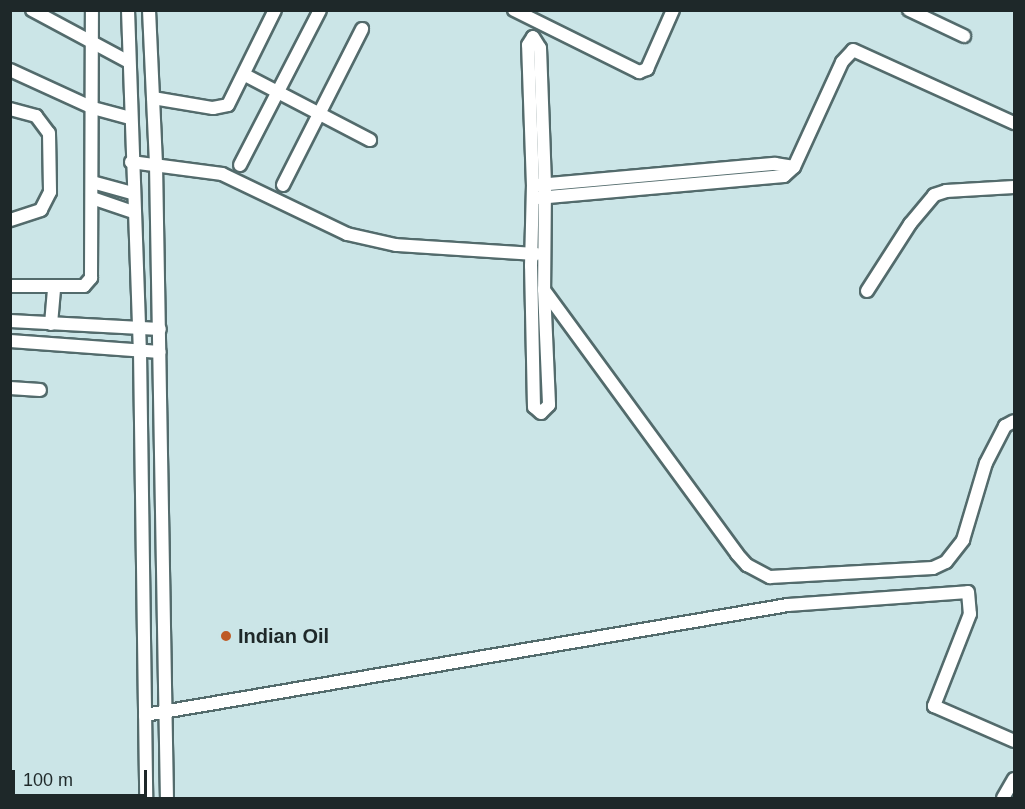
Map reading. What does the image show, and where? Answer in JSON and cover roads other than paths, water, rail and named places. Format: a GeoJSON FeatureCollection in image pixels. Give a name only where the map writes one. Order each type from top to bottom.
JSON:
{"type":"FeatureCollection","features":[{"type":"Feature","properties":{"kind":"street"},"geometry":{"type":"LineString","coordinates":[[32,10],[129,62]]}},
{"type":"Feature","properties":{"kind":"street"},"geometry":{"type":"LineString","coordinates":[[10,286],[84,286],[91,278],[92,10]]}},
{"type":"Feature","properties":{"kind":"street"},"geometry":{"type":"LineString","coordinates":[[128,10],[132,193],[140,331],[146,798]]}},
{"type":"Feature","properties":{"kind":"street"},"geometry":{"type":"LineString","coordinates":[[148,10],[156,164],[167,693],[167,798]]}},
{"type":"Feature","properties":{"kind":"street"},"geometry":{"type":"LineString","coordinates":[[153,98],[213,108],[228,105],[245,75],[275,10]]}},
{"type":"Feature","properties":{"kind":"street"},"geometry":{"type":"LineString","coordinates":[[240,165],[320,10]]}},
{"type":"Feature","properties":{"kind":"street"},"geometry":{"type":"LineString","coordinates":[[514,10],[639,72],[647,69],[673,10]]}},
{"type":"Feature","properties":{"kind":"street"},"geometry":{"type":"LineString","coordinates":[[909,10],[964,36]]}},
{"type":"Feature","properties":{"kind":"street"},"geometry":{"type":"LineString","coordinates":[[283,185],[362,29]]}},
{"type":"Feature","properties":{"kind":"street"},"geometry":{"type":"LineString","coordinates":[[537,254],[544,290],[549,405],[541,413],[534,407],[537,254],[539,191],[540,48],[533,37],[528,45],[539,191]]}},
{"type":"Feature","properties":{"kind":"street"},"geometry":{"type":"LineString","coordinates":[[539,191],[777,178],[794,167],[842,62],[853,50],[1014,123]]}},
{"type":"Feature","properties":{"kind":"street"},"geometry":{"type":"LineString","coordinates":[[10,70],[93,108],[130,118]]}},
{"type":"Feature","properties":{"kind":"street"},"geometry":{"type":"LineString","coordinates":[[245,75],[370,140]]}},
{"type":"Feature","properties":{"kind":"street"},"geometry":{"type":"LineString","coordinates":[[10,109],[36,116],[49,133],[50,192],[41,210],[10,220]]}},
{"type":"Feature","properties":{"kind":"street"},"geometry":{"type":"LineString","coordinates":[[131,162],[222,174],[330,226],[367,238],[421,248],[537,254]]}},
{"type":"Feature","properties":{"kind":"street"},"geometry":{"type":"LineString","coordinates":[[92,182],[132,193]]}},
{"type":"Feature","properties":{"kind":"street"},"geometry":{"type":"LineString","coordinates":[[867,291],[910,224],[934,195],[945,191],[1014,187]]}},
{"type":"Feature","properties":{"kind":"street"},"geometry":{"type":"LineString","coordinates":[[92,198],[134,212]]}},
{"type":"Feature","properties":{"kind":"street"},"geometry":{"type":"LineString","coordinates":[[51,324],[54,287]]}},
{"type":"Feature","properties":{"kind":"street"},"geometry":{"type":"LineString","coordinates":[[544,290],[737,554],[747,565],[770,577],[933,568],[946,562],[963,540],[986,463],[1005,426],[1014,421]]}},
{"type":"Feature","properties":{"kind":"street"},"geometry":{"type":"LineString","coordinates":[[10,321],[140,331],[160,330]]}},
{"type":"Feature","properties":{"kind":"street"},"geometry":{"type":"LineString","coordinates":[[10,341],[160,352]]}},
{"type":"Feature","properties":{"kind":"street"},"geometry":{"type":"LineString","coordinates":[[10,388],[40,390]]}},
{"type":"Feature","properties":{"kind":"street"},"geometry":{"type":"LineString","coordinates":[[145,712],[788,605],[968,592],[970,614],[934,706],[1014,741]]}},
{"type":"Feature","properties":{"kind":"street"},"geometry":{"type":"LineString","coordinates":[[1003,798],[1014,778]]}},
{"type":"Feature","properties":{"kind":"place","name":"Indian Oil"},"geometry":{"type":"Point","coordinates":[226,636]}}]}
